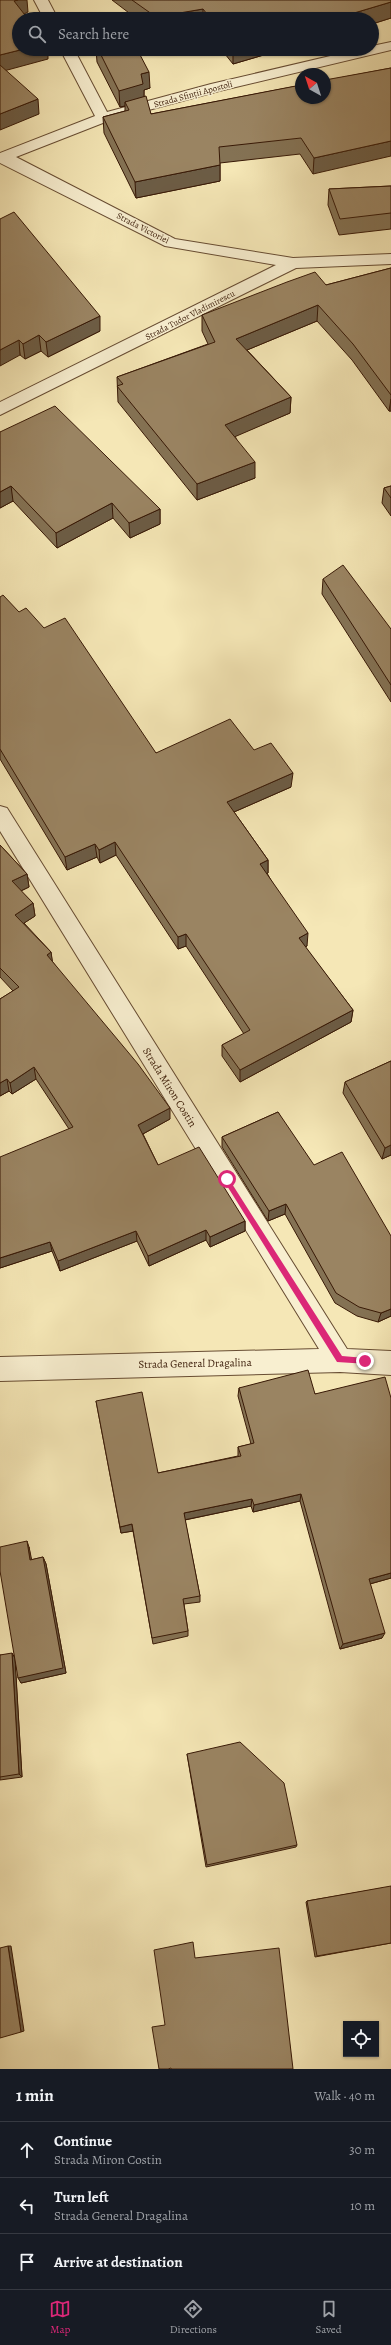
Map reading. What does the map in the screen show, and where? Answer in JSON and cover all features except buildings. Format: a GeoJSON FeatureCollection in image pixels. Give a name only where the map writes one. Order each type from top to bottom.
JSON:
{"type":"FeatureCollection","features":[{"type":"Feature","properties":{"kind":"street"},"geometry":{"type":"LineString","coordinates":[[41,0],[47,12]]}},
{"type":"Feature","properties":{"kind":"street","name":"Strada Sfinții Apostoli"},"geometry":{"type":"LineString","coordinates":[[379,49],[391,46]]}},
{"type":"Feature","properties":{"kind":"street"},"geometry":{"type":"LineString","coordinates":[[71,56],[103,118]]}},
{"type":"Feature","properties":{"kind":"street","name":"Strada Sfinții Apostoli"},"geometry":{"type":"LineString","coordinates":[[2,157],[103,118],[216,87],[348,56]]}},
{"type":"Feature","properties":{"kind":"street","name":"Strada Victoriei"},"geometry":{"type":"LineString","coordinates":[[2,157],[171,243],[293,263]]}},
{"type":"Feature","properties":{"kind":"street","name":"Strada Tudor Vladimirescu"},"geometry":{"type":"LineString","coordinates":[[0,410],[293,263],[391,259]]}},
{"type":"Feature","properties":{"kind":"street","name":"Strada Miron Costin"},"geometry":{"type":"LineString","coordinates":[[0,814],[340,1360]]}},
{"type":"Feature","properties":{"kind":"street","name":"Strada General Dragalina"},"geometry":{"type":"LineString","coordinates":[[0,1369],[340,1360],[391,1363]]}},
{"type":"Feature","properties":{"kind":"route"},"geometry":{"type":"LineString","coordinates":[[227,1179],[340,1360],[365,1361]]}}]}
